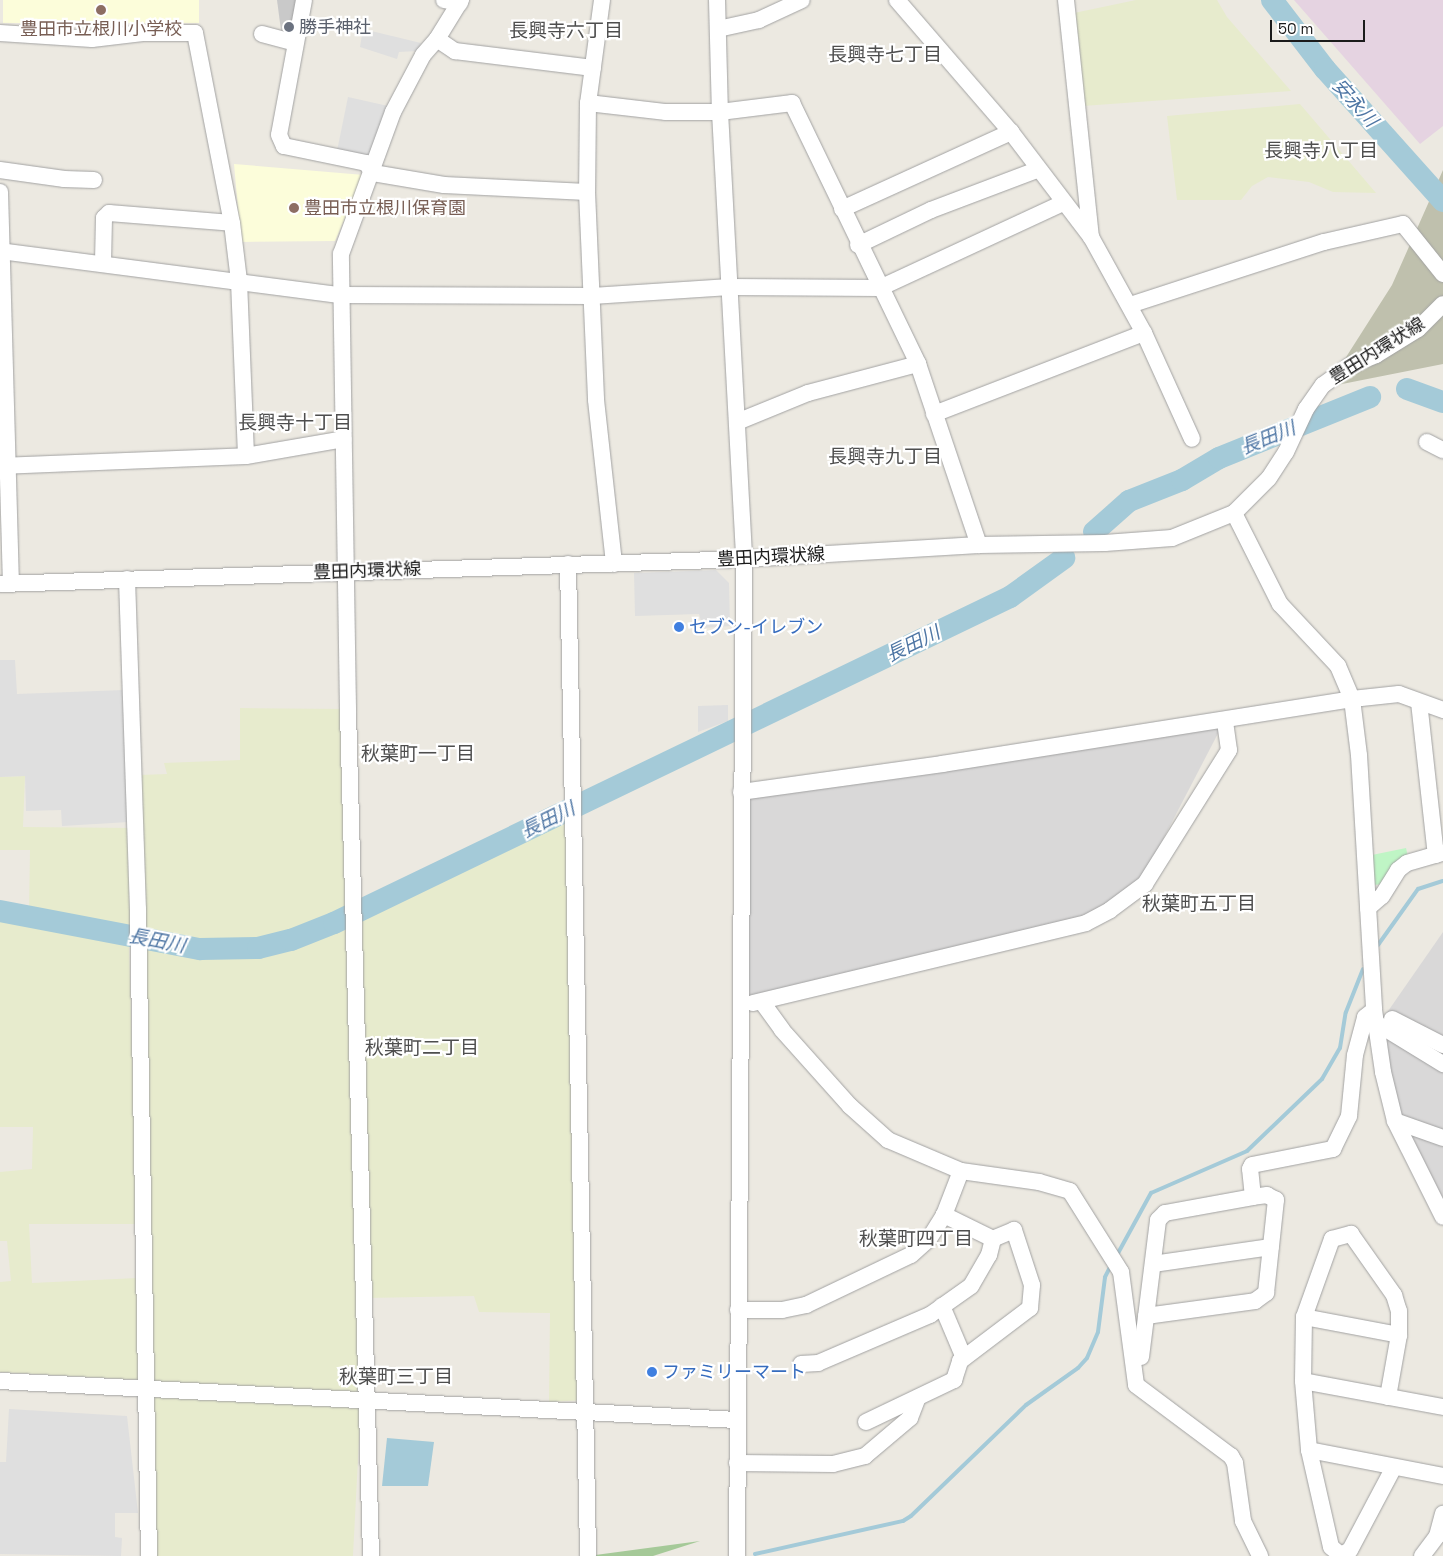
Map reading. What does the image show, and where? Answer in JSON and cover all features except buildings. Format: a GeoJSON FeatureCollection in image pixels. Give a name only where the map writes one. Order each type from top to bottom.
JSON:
{"type":"FeatureCollection","features":[{"type":"Feature","properties":{"kind":"street"},"geometry":{"type":"LineString","coordinates":[[304,0],[279,135],[284,146],[366,163],[373,173],[444,185],[587,192]]}},
{"type":"Feature","properties":{"kind":"street"},"geometry":{"type":"LineString","coordinates":[[602,0],[588,103],[587,192],[596,400],[614,564]]}},
{"type":"Feature","properties":{"kind":"street"},"geometry":{"type":"LineString","coordinates":[[717,0],[720,112],[744,559],[744,712],[741,792],[744,853],[736,1420],[737,1556]]}},
{"type":"Feature","properties":{"kind":"street"},"geometry":{"type":"LineString","coordinates":[[718,29],[759,20],[802,0]]}},
{"type":"Feature","properties":{"kind":"street"},"geometry":{"type":"LineString","coordinates":[[896,0],[1011,132],[1037,170],[1091,238],[1130,305],[1192,439]]}},
{"type":"Feature","properties":{"kind":"street"},"geometry":{"type":"LineString","coordinates":[[1066,0],[1091,238]]}},
{"type":"Feature","properties":{"kind":"street"},"geometry":{"type":"LineString","coordinates":[[371,1556],[354,914],[341,254],[373,173],[393,112],[423,55],[438,39],[455,1]]}},
{"type":"Feature","properties":{"kind":"street"},"geometry":{"type":"LineString","coordinates":[[0,33],[92,39],[143,33],[195,33],[232,223],[239,281],[246,456]]}},
{"type":"Feature","properties":{"kind":"street"},"geometry":{"type":"LineString","coordinates":[[262,34],[295,43]]}},
{"type":"Feature","properties":{"kind":"street"},"geometry":{"type":"LineString","coordinates":[[438,39],[455,51],[593,68]]}},
{"type":"Feature","properties":{"kind":"street"},"geometry":{"type":"LineString","coordinates":[[588,103],[666,112],[720,112],[792,103],[858,245],[918,364],[979,545]]}},
{"type":"Feature","properties":{"kind":"street"},"geometry":{"type":"LineString","coordinates":[[842,208],[1011,132]]}},
{"type":"Feature","properties":{"kind":"street"},"geometry":{"type":"LineString","coordinates":[[0,170],[64,179],[94,180]]}},
{"type":"Feature","properties":{"kind":"street"},"geometry":{"type":"LineString","coordinates":[[858,245],[931,210],[1037,170]]}},
{"type":"Feature","properties":{"kind":"street"},"geometry":{"type":"LineString","coordinates":[[0,192],[5,584]]}},
{"type":"Feature","properties":{"kind":"street"},"geometry":{"type":"LineString","coordinates":[[1,251],[103,262],[341,294],[592,296],[730,287],[880,288],[1063,203]]}},
{"type":"Feature","properties":{"kind":"street"},"geometry":{"type":"LineString","coordinates":[[103,262],[104,218],[109,213],[232,223]]}},
{"type":"Feature","properties":{"kind":"street"},"geometry":{"type":"LineString","coordinates":[[1130,305],[1324,242],[1403,224],[1443,274]]}},
{"type":"Feature","properties":{"kind":"street","name":"豊田内環状線"},"geometry":{"type":"LineString","coordinates":[[5,584],[744,559],[979,545],[1105,543],[1172,538],[1234,513],[1269,478],[1286,452],[1306,409],[1323,385],[1349,366],[1376,355],[1418,329],[1443,304]]}},
{"type":"Feature","properties":{"kind":"street"},"geometry":{"type":"LineString","coordinates":[[934,414],[1144,333]]}},
{"type":"Feature","properties":{"kind":"street"},"geometry":{"type":"LineString","coordinates":[[737,422],[808,393],[918,364]]}},
{"type":"Feature","properties":{"kind":"street"},"geometry":{"type":"LineString","coordinates":[[4,466],[246,456],[344,439]]}},
{"type":"Feature","properties":{"kind":"street"},"geometry":{"type":"LineString","coordinates":[[1427,442],[1443,450]]}},
{"type":"Feature","properties":{"kind":"street"},"geometry":{"type":"LineString","coordinates":[[1234,513],[1280,604],[1338,666],[1352,699],[1359,755],[1375,1016],[1383,1072],[1395,1121],[1443,1217]]}},
{"type":"Feature","properties":{"kind":"street"},"geometry":{"type":"LineString","coordinates":[[568,564],[588,1556]]}},
{"type":"Feature","properties":{"kind":"street"},"geometry":{"type":"LineString","coordinates":[[127,579],[138,940],[148,1389],[149,1556]]}},
{"type":"Feature","properties":{"kind":"street"},"geometry":{"type":"LineString","coordinates":[[741,792],[1225,720],[1352,699],[1399,694],[1443,710]]}},
{"type":"Feature","properties":{"kind":"street"},"geometry":{"type":"LineString","coordinates":[[1368,908],[1382,896],[1398,870],[1407,863],[1440,854],[1419,702]]}},
{"type":"Feature","properties":{"kind":"street"},"geometry":{"type":"LineString","coordinates":[[741,1004],[762,1002],[1086,923],[1110,910],[1145,884],[1229,750],[1225,720]]}},
{"type":"Feature","properties":{"kind":"street"},"geometry":{"type":"LineString","coordinates":[[762,1002],[782,1030],[872,1127],[888,1140],[961,1171],[1060,1186],[1076,1199],[1114,1257],[1123,1279],[1136,1385],[1231,1456],[1235,1463],[1243,1521],[1260,1556]]}},
{"type":"Feature","properties":{"kind":"street"},"geometry":{"type":"LineString","coordinates":[[1375,1016],[1443,1064]]}},
{"type":"Feature","properties":{"kind":"street"},"geometry":{"type":"LineString","coordinates":[[1253,1197],[1252,1165],[1333,1149],[1349,1116],[1355,1055],[1366,1017],[1375,1016],[1443,1045]]}},
{"type":"Feature","properties":{"kind":"street"},"geometry":{"type":"LineString","coordinates":[[1395,1121],[1443,1138]]}},
{"type":"Feature","properties":{"kind":"street"},"geometry":{"type":"LineString","coordinates":[[738,1310],[782,1310],[806,1305],[911,1255],[929,1239],[944,1215],[961,1171]]}},
{"type":"Feature","properties":{"kind":"street"},"geometry":{"type":"LineString","coordinates":[[1141,1357],[1152,1264],[1158,1220],[1165,1213],[1253,1197],[1267,1195],[1276,1200],[1266,1293],[1255,1301],[1146,1316]]}},
{"type":"Feature","properties":{"kind":"street"},"geometry":{"type":"LineString","coordinates":[[866,1422],[954,1380],[960,1361],[1030,1308],[1032,1285],[1014,1230],[993,1238],[944,1215]]}},
{"type":"Feature","properties":{"kind":"street"},"geometry":{"type":"LineString","coordinates":[[1388,1397],[1399,1335],[1399,1311],[1394,1295],[1351,1234],[1332,1239],[1304,1318],[1303,1381],[1309,1450],[1331,1547],[1341,1554],[1350,1550],[1394,1467]]}},
{"type":"Feature","properties":{"kind":"street"},"geometry":{"type":"LineString","coordinates":[[801,1364],[818,1363],[930,1315],[970,1286],[989,1255],[993,1238]]}},
{"type":"Feature","properties":{"kind":"street"},"geometry":{"type":"LineString","coordinates":[[1152,1264],[1271,1247]]}},
{"type":"Feature","properties":{"kind":"street"},"geometry":{"type":"LineString","coordinates":[[942,1306],[964,1358]]}},
{"type":"Feature","properties":{"kind":"street"},"geometry":{"type":"LineString","coordinates":[[1304,1318],[1399,1335]]}},
{"type":"Feature","properties":{"kind":"street"},"geometry":{"type":"LineString","coordinates":[[1303,1381],[1443,1407]]}},
{"type":"Feature","properties":{"kind":"street"},"geometry":{"type":"LineString","coordinates":[[0,1382],[736,1420]]}},
{"type":"Feature","properties":{"kind":"street"},"geometry":{"type":"LineString","coordinates":[[737,1463],[833,1464],[865,1456],[910,1418],[918,1397]]}},
{"type":"Feature","properties":{"kind":"street"},"geometry":{"type":"LineString","coordinates":[[1309,1450],[1443,1476]]}},
{"type":"Feature","properties":{"kind":"street"},"geometry":{"type":"LineString","coordinates":[[1422,1556],[1440,1538],[1443,1514]]}},
{"type":"Feature","properties":{"kind":"shaded area","name":"豊田市立根川小学校"},"geometry":{"type":"Polygon","coordinates":[[[3,0],[199,0],[199,23],[3,23],[3,0]]]}},
{"type":"Feature","properties":{"kind":"shaded area","name":"勝手神社"},"geometry":{"type":"Polygon","coordinates":[[[277,0],[304,0],[295,43],[282,38],[277,0]]]}},
{"type":"Feature","properties":{"kind":"shaded area"},"geometry":{"type":"Polygon","coordinates":[[[1136,0],[1217,0],[1227,17],[1291,91],[1083,106],[1074,13],[1136,0]]]}},
{"type":"Feature","properties":{"kind":"shaded area"},"geometry":{"type":"Polygon","coordinates":[[[1294,0],[1443,0],[1443,126],[1420,144],[1294,0]]]}},
{"type":"Feature","properties":{"kind":"shaded area"},"geometry":{"type":"Polygon","coordinates":[[[363,29],[421,43],[418,51],[399,52],[397,59],[360,47],[363,29]]]}},
{"type":"Feature","properties":{"kind":"shaded area"},"geometry":{"type":"Polygon","coordinates":[[[348,97],[388,106],[370,160],[337,151],[348,97]]]}},
{"type":"Feature","properties":{"kind":"shaded area"},"geometry":{"type":"Polygon","coordinates":[[[1300,104],[1376,193],[1333,192],[1309,182],[1268,177],[1252,186],[1241,200],[1177,200],[1167,116],[1300,104]]]}},
{"type":"Feature","properties":{"kind":"shaded area","name":"豊田市立根川保育園"},"geometry":{"type":"Polygon","coordinates":[[[234,164],[364,175],[335,241],[241,242],[234,164]]]}},
{"type":"Feature","properties":{"kind":"shaded area"},"geometry":{"type":"Polygon","coordinates":[[[1443,170],[1443,364],[1327,387],[1392,285],[1443,170]]]}},
{"type":"Feature","properties":{"kind":"shaded area"},"geometry":{"type":"Polygon","coordinates":[[[716,570],[729,583],[730,626],[703,628],[699,614],[635,616],[634,573],[716,570]]]}},
{"type":"Feature","properties":{"kind":"shaded area"},"geometry":{"type":"Polygon","coordinates":[[[0,660],[15,660],[17,694],[124,690],[129,822],[62,826],[61,810],[26,811],[25,776],[0,777],[0,660]]]}},
{"type":"Feature","properties":{"kind":"shaded area"},"geometry":{"type":"Polygon","coordinates":[[[728,705],[728,721],[698,732],[698,706],[728,705]]]}},
{"type":"Feature","properties":{"kind":"shaded area"},"geometry":{"type":"Polygon","coordinates":[[[240,708],[348,709],[354,909],[287,934],[234,946],[145,933],[140,775],[167,774],[164,763],[240,760],[240,708]]]}},
{"type":"Feature","properties":{"kind":"shaded area"},"geometry":{"type":"Polygon","coordinates":[[[1225,720],[1134,895],[1110,910],[741,1004],[741,792],[1225,720]]]}},
{"type":"Feature","properties":{"kind":"shaded area"},"geometry":{"type":"Polygon","coordinates":[[[25,776],[23,827],[134,828],[138,932],[29,912],[30,850],[0,850],[0,777],[25,776]]]}},
{"type":"Feature","properties":{"kind":"shaded area"},"geometry":{"type":"Polygon","coordinates":[[[572,814],[585,1400],[549,1402],[550,1313],[479,1312],[474,1296],[365,1298],[359,916],[572,814]]]}},
{"type":"Feature","properties":{"kind":"shaded area"},"geometry":{"type":"Polygon","coordinates":[[[0,920],[129,944],[137,1224],[29,1224],[32,1283],[137,1278],[141,1380],[0,1372],[0,1282],[11,1281],[7,1241],[0,1241],[0,1172],[32,1169],[33,1127],[0,1127],[0,920]]]}},
{"type":"Feature","properties":{"kind":"shaded area"},"geometry":{"type":"Polygon","coordinates":[[[350,924],[364,1395],[148,1389],[144,947],[242,959],[350,924]]]}},
{"type":"Feature","properties":{"kind":"shaded area"},"geometry":{"type":"Polygon","coordinates":[[[1443,932],[1443,1217],[1395,1121],[1377,1027],[1443,932]]]}},
{"type":"Feature","properties":{"kind":"shaded area"},"geometry":{"type":"Polygon","coordinates":[[[153,1397],[361,1408],[353,1556],[145,1556],[153,1397]]]}},
{"type":"Feature","properties":{"kind":"shaded area"},"geometry":{"type":"Polygon","coordinates":[[[9,1409],[127,1416],[138,1513],[115,1513],[115,1537],[122,1538],[121,1556],[0,1554],[0,1462],[6,1462],[9,1409]]]}},
{"type":"Feature","properties":{"kind":"shaded area"},"geometry":{"type":"Polygon","coordinates":[[[700,1541],[653,1556],[588,1556],[700,1541]]]}},
{"type":"Feature","properties":{"kind":"green space"},"geometry":{"type":"Polygon","coordinates":[[[1406,848],[1408,857],[1383,884],[1374,885],[1372,855],[1406,848]]]}},
{"type":"Feature","properties":{"kind":"water"},"geometry":{"type":"Polygon","coordinates":[[[387,1438],[434,1442],[428,1486],[382,1486],[387,1438]]]}},
{"type":"Feature","properties":{"kind":"waterway","name":"安永川"},"geometry":{"type":"LineString","coordinates":[[1272,0],[1325,69],[1443,201]]}},
{"type":"Feature","properties":{"kind":"waterway","name":"長田川"},"geometry":{"type":"LineString","coordinates":[[1407,389],[1443,402]]}},
{"type":"Feature","properties":{"kind":"waterway","name":"長田川"},"geometry":{"type":"LineString","coordinates":[[1094,532],[1129,501],[1182,480],[1219,458],[1370,397]]}},
{"type":"Feature","properties":{"kind":"waterway","name":"長田川"},"geometry":{"type":"LineString","coordinates":[[0,911],[200,949],[258,948],[291,940],[334,923],[1010,597],[1064,558]]}},
{"type":"Feature","properties":{"kind":"waterway"},"geometry":{"type":"LineString","coordinates":[[1378,945],[1418,889],[1443,881]]}},
{"type":"Feature","properties":{"kind":"waterway"},"geometry":{"type":"LineString","coordinates":[[1117,1255],[1151,1193],[1247,1151],[1322,1079],[1340,1048],[1346,1012],[1363,969]]}},
{"type":"Feature","properties":{"kind":"waterway"},"geometry":{"type":"LineString","coordinates":[[755,1554],[903,1521],[911,1516],[1026,1405],[1078,1368],[1087,1358],[1098,1332],[1105,1277],[1111,1265]]}},
{"type":"Feature","properties":{"kind":"place","name":"豊田市立根川小学校"},"geometry":{"type":"Point","coordinates":[101,10]}},
{"type":"Feature","properties":{"kind":"place","name":"勝手神社"},"geometry":{"type":"Point","coordinates":[289,27]}},
{"type":"Feature","properties":{"kind":"place","name":"豊田市立根川保育園"},"geometry":{"type":"Point","coordinates":[294,208]}},
{"type":"Feature","properties":{"kind":"place","name":"セブン-イレブン"},"geometry":{"type":"Point","coordinates":[679,627]}},
{"type":"Feature","properties":{"kind":"place","name":"ファミリーマート"},"geometry":{"type":"Point","coordinates":[652,1372]}},
{"type":"Feature","properties":{"kind":"district","name":"長興寺六丁目"},"geometry":{"type":"Point","coordinates":[566,31]}},
{"type":"Feature","properties":{"kind":"district","name":"長興寺七丁目"},"geometry":{"type":"Point","coordinates":[885,55]}},
{"type":"Feature","properties":{"kind":"district","name":"長興寺八丁目"},"geometry":{"type":"Point","coordinates":[1321,151]}},
{"type":"Feature","properties":{"kind":"district","name":"長興寺十丁目"},"geometry":{"type":"Point","coordinates":[295,423]}},
{"type":"Feature","properties":{"kind":"district","name":"長興寺九丁目"},"geometry":{"type":"Point","coordinates":[885,457]}},
{"type":"Feature","properties":{"kind":"district","name":"秋葉町一丁目"},"geometry":{"type":"Point","coordinates":[418,754]}},
{"type":"Feature","properties":{"kind":"district","name":"秋葉町五丁目"},"geometry":{"type":"Point","coordinates":[1199,904]}},
{"type":"Feature","properties":{"kind":"district","name":"秋葉町二丁目"},"geometry":{"type":"Point","coordinates":[422,1048]}},
{"type":"Feature","properties":{"kind":"district","name":"秋葉町四丁目"},"geometry":{"type":"Point","coordinates":[916,1239]}},
{"type":"Feature","properties":{"kind":"district","name":"秋葉町三丁目"},"geometry":{"type":"Point","coordinates":[396,1377]}}]}
